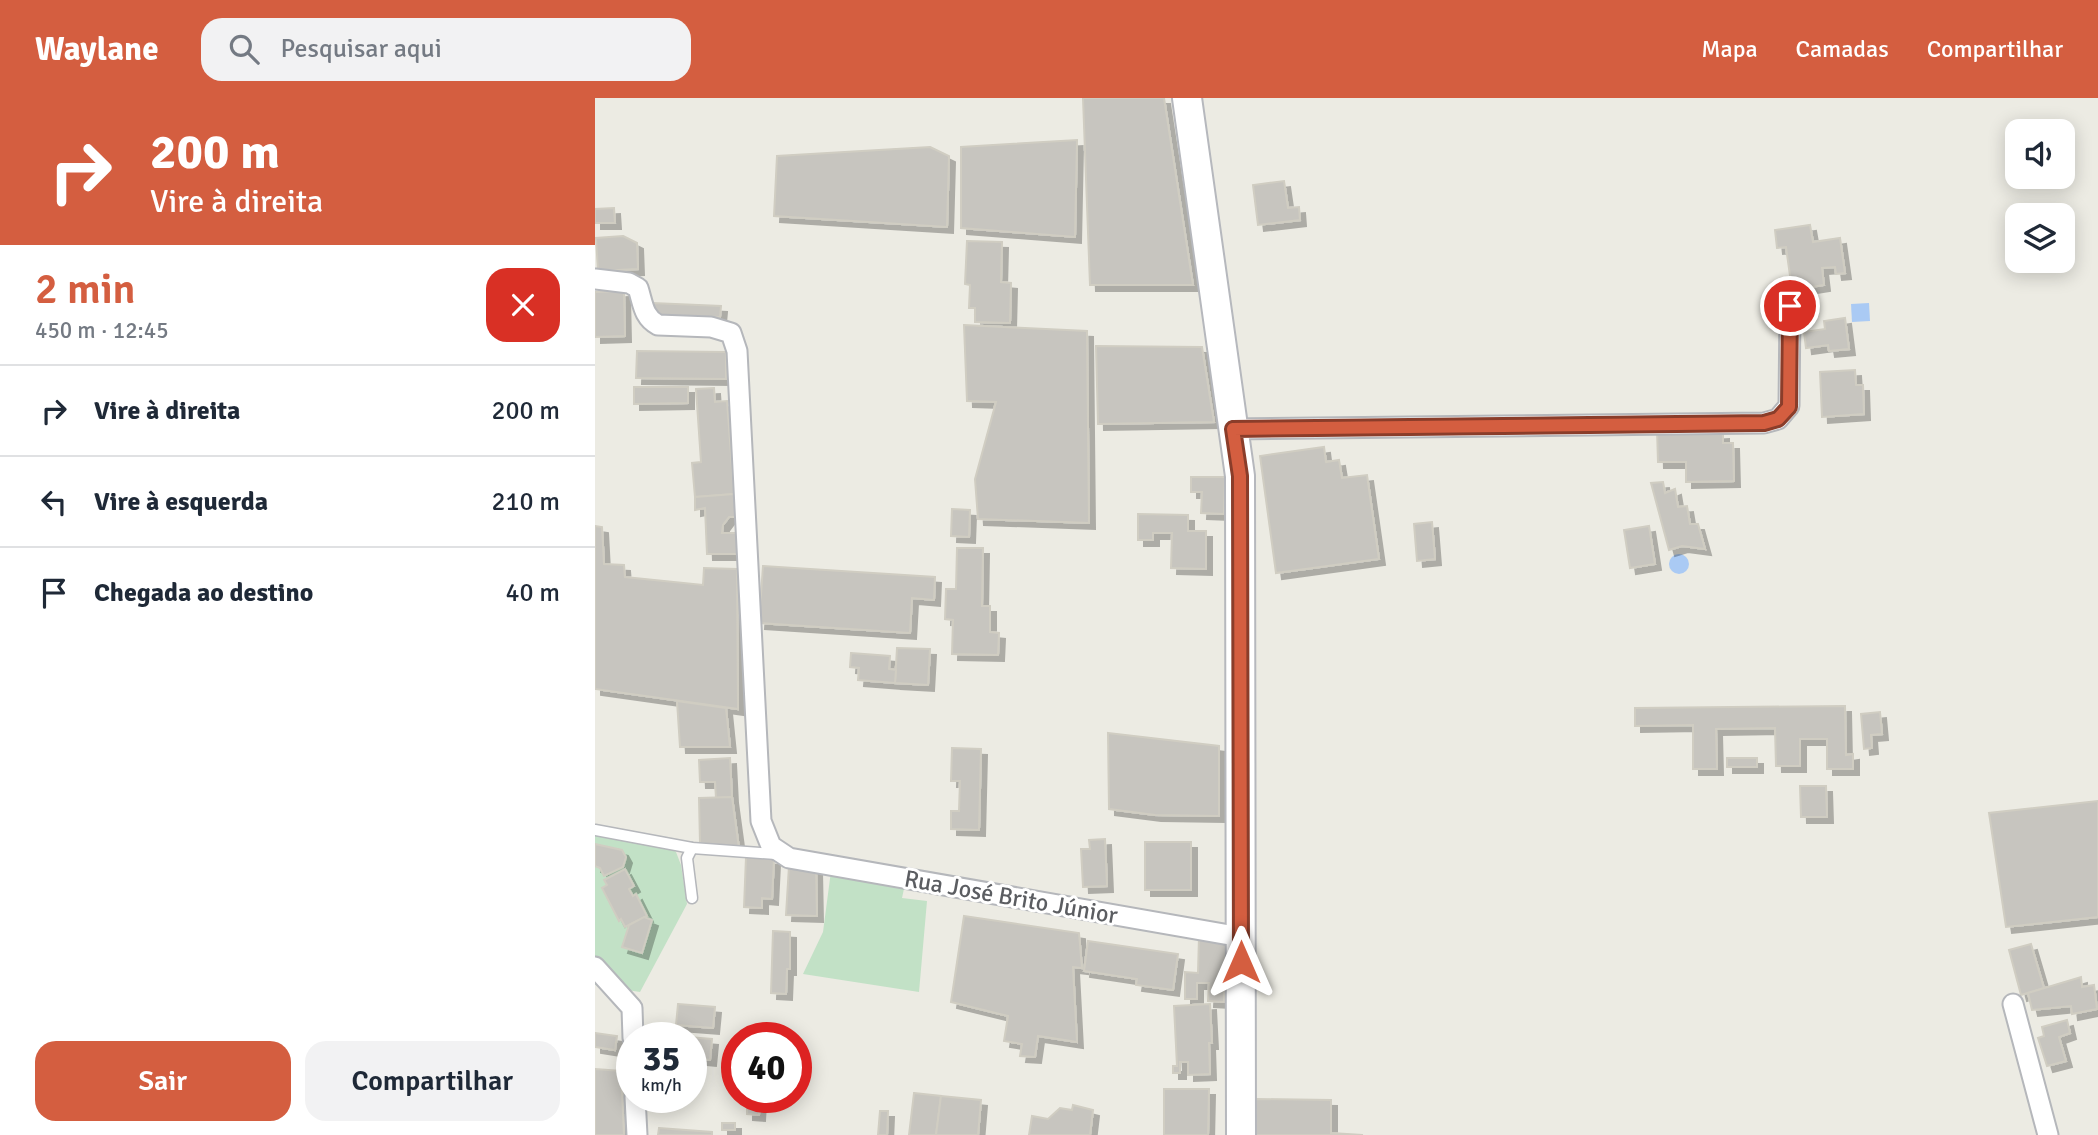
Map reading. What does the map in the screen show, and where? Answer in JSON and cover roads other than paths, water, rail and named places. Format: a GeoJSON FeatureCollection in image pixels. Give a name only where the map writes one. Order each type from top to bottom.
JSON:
{"type":"FeatureCollection","features":[{"type":"Feature","properties":{"kind":"street"},"geometry":{"type":"LineString","coordinates":[[1187,98],[1240,476],[1241,1135]]}},
{"type":"Feature","properties":{"kind":"street"},"geometry":{"type":"LineString","coordinates":[[595,279],[629,283],[638,288],[645,313],[649,320],[658,325],[721,329],[731,333],[735,341],[761,821],[771,846],[783,854]]}},
{"type":"Feature","properties":{"kind":"street"},"geometry":{"type":"LineString","coordinates":[[1233,429],[1764,423],[1778,419],[1789,407],[1790,306]]}},
{"type":"Feature","properties":{"kind":"street","name":"Rua José Brito Júnior"},"geometry":{"type":"LineString","coordinates":[[783,854],[789,858],[1241,937]]}},
{"type":"Feature","properties":{"kind":"street"},"geometry":{"type":"LineString","coordinates":[[595,967],[632,1008],[632,1022]]}},
{"type":"Feature","properties":{"kind":"street"},"geometry":{"type":"LineString","coordinates":[[2013,1004],[2049,1135]]}},
{"type":"Feature","properties":{"kind":"street"},"geometry":{"type":"LineString","coordinates":[[636,1113],[637,1135]]}},
{"type":"Feature","properties":{"kind":"lane"},"geometry":{"type":"LineString","coordinates":[[595,830],[692,848],[783,854]]}},
{"type":"Feature","properties":{"kind":"lane"},"geometry":{"type":"LineString","coordinates":[[692,848],[687,858],[692,898]]}},
{"type":"Feature","properties":{"kind":"water"},"geometry":{"type":"Polygon","coordinates":[[[1869,303],[1870,321],[1852,322],[1851,304],[1869,303]]]}},
{"type":"Feature","properties":{"kind":"water"},"geometry":{"type":"Polygon","coordinates":[[[1675,554],[1683,554],[1689,564],[1683,574],[1675,574],[1669,568],[1669,560],[1675,554]]]}}]}
